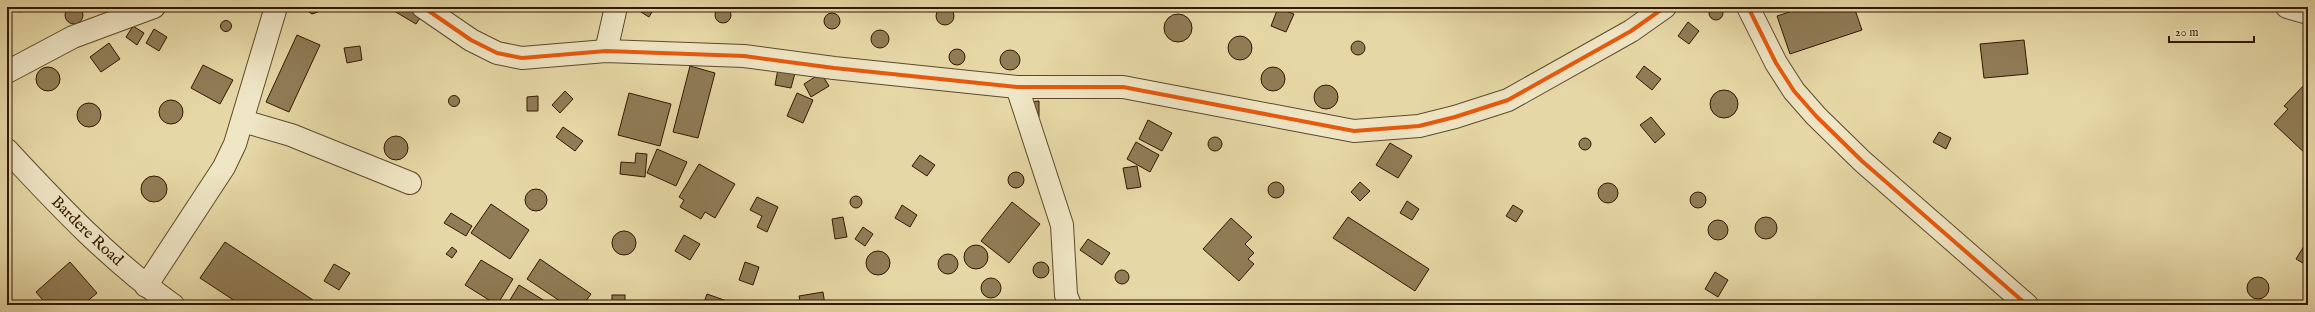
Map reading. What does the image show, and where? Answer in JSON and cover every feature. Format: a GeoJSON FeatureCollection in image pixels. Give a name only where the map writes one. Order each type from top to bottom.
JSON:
{"type":"FeatureCollection","features":[{"type":"Feature","properties":{"kind":"street"},"geometry":{"type":"LineString","coordinates":[[7,72],[73,37],[154,7]]}},
{"type":"Feature","properties":{"kind":"street"},"geometry":{"type":"LineString","coordinates":[[146,286],[224,167],[243,120],[276,7]]}},
{"type":"Feature","properties":{"kind":"street"},"geometry":{"type":"LineString","coordinates":[[423,7],[471,40],[497,53],[522,58],[606,51],[744,56],[834,68],[1017,87],[1123,87],[1354,131],[1419,126],[1455,117],[1508,100],[1631,32],[1665,7]]}},
{"type":"Feature","properties":{"kind":"street"},"geometry":{"type":"LineString","coordinates":[[606,51],[616,7]]}},
{"type":"Feature","properties":{"kind":"street"},"geometry":{"type":"LineString","coordinates":[[1748,7],[1776,63],[1794,91],[1816,116],[1862,161],[2027,305]]}},
{"type":"Feature","properties":{"kind":"street"},"geometry":{"type":"LineString","coordinates":[[2287,7],[2308,13]]}},
{"type":"Feature","properties":{"kind":"street"},"geometry":{"type":"LineString","coordinates":[[1017,87],[1062,226],[1066,295],[1070,305]]}},
{"type":"Feature","properties":{"kind":"street"},"geometry":{"type":"LineString","coordinates":[[243,120],[291,134],[410,183]]}},
{"type":"Feature","properties":{"kind":"street","name":"Bardere Road"},"geometry":{"type":"LineString","coordinates":[[7,150],[89,236],[146,286],[173,305]]}},
{"type":"Feature","properties":{"kind":"building"},"geometry":{"type":"Polygon","coordinates":[[[74,6],[80,9],[83,15],[80,21],[74,24],[68,21],[65,15],[68,9],[74,6]]]}},
{"type":"Feature","properties":{"kind":"building"},"geometry":{"type":"Polygon","coordinates":[[[1713,6],[1719,6],[1723,10],[1723,16],[1719,20],[1713,20],[1709,16],[1709,10],[1713,6]]]}},
{"type":"Feature","properties":{"kind":"building"},"geometry":{"type":"Polygon","coordinates":[[[10,7],[30,7],[20,12],[10,7]]]}},
{"type":"Feature","properties":{"kind":"building"},"geometry":{"type":"Polygon","coordinates":[[[308,7],[319,7],[318,12],[312,14],[309,12],[308,7]]]}},
{"type":"Feature","properties":{"kind":"building"},"geometry":{"type":"Polygon","coordinates":[[[396,7],[416,7],[424,12],[416,24],[394,11],[396,7]]]}},
{"type":"Feature","properties":{"kind":"building"},"geometry":{"type":"Polygon","coordinates":[[[516,7],[530,7],[520,10],[516,7]]]}},
{"type":"Feature","properties":{"kind":"building"},"geometry":{"type":"Polygon","coordinates":[[[633,7],[655,7],[649,17],[633,7]]]}},
{"type":"Feature","properties":{"kind":"building"},"geometry":{"type":"Polygon","coordinates":[[[720,7],[726,7],[731,12],[729,21],[726,23],[720,23],[715,18],[715,12],[720,7]]]}},
{"type":"Feature","properties":{"kind":"building"},"geometry":{"type":"Polygon","coordinates":[[[945,7],[951,10],[954,16],[951,22],[945,25],[939,22],[936,16],[939,10],[945,7]]]}},
{"type":"Feature","properties":{"kind":"building"},"geometry":{"type":"Polygon","coordinates":[[[1805,7],[1854,7],[1862,30],[1790,54],[1777,16],[1805,7]]]}},
{"type":"Feature","properties":{"kind":"building"},"geometry":{"type":"Polygon","coordinates":[[[1278,8],[1294,14],[1286,32],[1271,26],[1278,8]]]}},
{"type":"Feature","properties":{"kind":"building"},"geometry":{"type":"Polygon","coordinates":[[[832,13],[839,18],[840,21],[835,28],[832,29],[825,24],[824,21],[829,14],[832,13]]]}},
{"type":"Feature","properties":{"kind":"building"},"geometry":{"type":"Polygon","coordinates":[[[1178,14],[1188,18],[1192,28],[1188,38],[1178,42],[1168,38],[1164,28],[1168,18],[1178,14]]]}},
{"type":"Feature","properties":{"kind":"building"},"geometry":{"type":"Polygon","coordinates":[[[226,20],[230,22],[232,26],[230,30],[226,32],[222,30],[220,26],[222,22],[226,20]]]}},
{"type":"Feature","properties":{"kind":"building"},"geometry":{"type":"Polygon","coordinates":[[[1688,22],[1699,31],[1689,44],[1678,36],[1688,22]]]}},
{"type":"Feature","properties":{"kind":"building"},"geometry":{"type":"Polygon","coordinates":[[[133,26],[144,33],[137,45],[126,37],[133,26]]]}},
{"type":"Feature","properties":{"kind":"building"},"geometry":{"type":"Polygon","coordinates":[[[154,29],[167,37],[159,51],[146,43],[154,29]]]}},
{"type":"Feature","properties":{"kind":"building"},"geometry":{"type":"Polygon","coordinates":[[[880,30],[886,33],[889,39],[886,45],[880,48],[874,45],[871,39],[874,33],[880,30]]]}},
{"type":"Feature","properties":{"kind":"building"},"geometry":{"type":"Polygon","coordinates":[[[297,35],[320,45],[289,112],[266,102],[297,35]]]}},
{"type":"Feature","properties":{"kind":"building"},"geometry":{"type":"Polygon","coordinates":[[[1240,36],[1248,40],[1252,48],[1248,56],[1240,60],[1232,56],[1228,48],[1232,40],[1240,36]]]}},
{"type":"Feature","properties":{"kind":"building"},"geometry":{"type":"Polygon","coordinates":[[[2024,40],[2028,74],[1984,78],[1980,44],[2024,40]]]}},
{"type":"Feature","properties":{"kind":"building"},"geometry":{"type":"Polygon","coordinates":[[[1358,41],[1363,43],[1365,48],[1363,53],[1358,55],[1353,53],[1351,48],[1353,43],[1358,41]]]}},
{"type":"Feature","properties":{"kind":"building"},"geometry":{"type":"Polygon","coordinates":[[[109,43],[120,59],[101,72],[90,57],[109,43]]]}},
{"type":"Feature","properties":{"kind":"building"},"geometry":{"type":"Polygon","coordinates":[[[360,46],[362,60],[347,63],[344,48],[360,46]]]}},
{"type":"Feature","properties":{"kind":"building"},"geometry":{"type":"Polygon","coordinates":[[[954,49],[960,49],[965,54],[963,63],[960,65],[954,65],[949,60],[949,54],[954,49]]]}},
{"type":"Feature","properties":{"kind":"building"},"geometry":{"type":"Polygon","coordinates":[[[1010,50],[1017,53],[1020,60],[1017,67],[1010,70],[1003,67],[1000,60],[1003,53],[1010,50]]]}},
{"type":"Feature","properties":{"kind":"building"},"geometry":{"type":"Polygon","coordinates":[[[203,65],[233,80],[220,104],[191,88],[203,65]]]}},
{"type":"Feature","properties":{"kind":"building"},"geometry":{"type":"Polygon","coordinates":[[[690,66],[715,73],[698,138],[673,132],[690,66]]]}},
{"type":"Feature","properties":{"kind":"building"},"geometry":{"type":"Polygon","coordinates":[[[1644,66],[1661,79],[1652,90],[1636,77],[1644,66]]]}},
{"type":"Feature","properties":{"kind":"building"},"geometry":{"type":"Polygon","coordinates":[[[48,67],[56,71],[60,79],[56,87],[48,91],[40,87],[36,79],[40,71],[48,67]]]}},
{"type":"Feature","properties":{"kind":"building"},"geometry":{"type":"Polygon","coordinates":[[[1273,67],[1281,71],[1285,79],[1281,87],[1273,91],[1265,87],[1261,79],[1265,71],[1273,67]]]}},
{"type":"Feature","properties":{"kind":"building"},"geometry":{"type":"Polygon","coordinates":[[[778,69],[795,73],[791,88],[775,85],[778,69]]]}},
{"type":"Feature","properties":{"kind":"building"},"geometry":{"type":"Polygon","coordinates":[[[821,73],[829,86],[811,97],[804,84],[821,73]]]}},
{"type":"Feature","properties":{"kind":"building"},"geometry":{"type":"Polygon","coordinates":[[[2308,81],[2308,156],[2274,124],[2288,109],[2284,106],[2308,81]]]}},
{"type":"Feature","properties":{"kind":"building"},"geometry":{"type":"Polygon","coordinates":[[[1326,85],[1334,89],[1338,97],[1334,105],[1326,109],[1318,105],[1314,97],[1318,89],[1326,85]]]}},
{"type":"Feature","properties":{"kind":"building"},"geometry":{"type":"Polygon","coordinates":[[[1724,90],[1734,94],[1738,104],[1734,114],[1724,118],[1714,114],[1710,104],[1714,94],[1724,90]]]}},
{"type":"Feature","properties":{"kind":"building"},"geometry":{"type":"Polygon","coordinates":[[[565,91],[573,99],[560,113],[552,105],[565,91]]]}},
{"type":"Feature","properties":{"kind":"building"},"geometry":{"type":"Polygon","coordinates":[[[629,93],[671,104],[660,146],[618,135],[629,93]]]}},
{"type":"Feature","properties":{"kind":"building"},"geometry":{"type":"Polygon","coordinates":[[[797,93],[813,100],[803,123],[787,116],[797,93]]]}},
{"type":"Feature","properties":{"kind":"building"},"geometry":{"type":"Polygon","coordinates":[[[454,95],[458,97],[460,101],[458,105],[454,107],[450,105],[448,101],[450,97],[454,95]]]}},
{"type":"Feature","properties":{"kind":"building"},"geometry":{"type":"Polygon","coordinates":[[[538,96],[538,111],[527,111],[527,97],[538,96]]]}},
{"type":"Feature","properties":{"kind":"building"},"geometry":{"type":"Polygon","coordinates":[[[171,100],[179,104],[183,112],[179,120],[171,124],[163,120],[159,112],[163,104],[171,100]]]}},
{"type":"Feature","properties":{"kind":"building"},"geometry":{"type":"Polygon","coordinates":[[[1039,101],[1039,117],[1030,117],[1030,102],[1039,101]]]}},
{"type":"Feature","properties":{"kind":"building"},"geometry":{"type":"Polygon","coordinates":[[[89,103],[97,107],[101,115],[97,123],[89,127],[81,123],[77,115],[81,107],[89,103]]]}},
{"type":"Feature","properties":{"kind":"building"},"geometry":{"type":"Polygon","coordinates":[[[1651,117],[1665,134],[1655,143],[1640,125],[1651,117]]]}},
{"type":"Feature","properties":{"kind":"building"},"geometry":{"type":"Polygon","coordinates":[[[1148,120],[1172,133],[1162,151],[1139,139],[1148,120]]]}},
{"type":"Feature","properties":{"kind":"building"},"geometry":{"type":"Polygon","coordinates":[[[563,127],[583,141],[575,151],[556,137],[563,127]]]}},
{"type":"Feature","properties":{"kind":"building"},"geometry":{"type":"Polygon","coordinates":[[[1939,132],[1951,138],[1946,149],[1933,142],[1939,132]]]}},
{"type":"Feature","properties":{"kind":"building"},"geometry":{"type":"Polygon","coordinates":[[[396,136],[404,140],[408,148],[404,156],[396,160],[388,156],[384,148],[388,140],[396,136]]]}},
{"type":"Feature","properties":{"kind":"building"},"geometry":{"type":"Polygon","coordinates":[[[1212,137],[1218,137],[1222,141],[1222,147],[1218,151],[1212,151],[1208,147],[1208,141],[1212,137]]]}},
{"type":"Feature","properties":{"kind":"building"},"geometry":{"type":"Polygon","coordinates":[[[1587,138],[1590,139],[1590,149],[1583,150],[1580,149],[1579,142],[1580,139],[1587,138]]]}},
{"type":"Feature","properties":{"kind":"building"},"geometry":{"type":"Polygon","coordinates":[[[1136,142],[1159,155],[1150,172],[1127,159],[1136,142]]]}},
{"type":"Feature","properties":{"kind":"building"},"geometry":{"type":"Polygon","coordinates":[[[1390,143],[1412,156],[1398,178],[1376,165],[1390,143]]]}},
{"type":"Feature","properties":{"kind":"building"},"geometry":{"type":"Polygon","coordinates":[[[657,149],[687,162],[676,186],[647,173],[657,149]]]}},
{"type":"Feature","properties":{"kind":"building"},"geometry":{"type":"Polygon","coordinates":[[[636,153],[647,154],[645,177],[620,174],[621,162],[635,163],[636,153]]]}},
{"type":"Feature","properties":{"kind":"building"},"geometry":{"type":"Polygon","coordinates":[[[920,155],[935,165],[927,176],[912,166],[920,155]]]}},
{"type":"Feature","properties":{"kind":"building"},"geometry":{"type":"Polygon","coordinates":[[[699,164],[735,184],[715,218],[705,212],[701,219],[680,207],[684,200],[679,197],[699,164]]]}},
{"type":"Feature","properties":{"kind":"building"},"geometry":{"type":"Polygon","coordinates":[[[1137,166],[1141,187],[1127,189],[1123,168],[1137,166]]]}},
{"type":"Feature","properties":{"kind":"building"},"geometry":{"type":"Polygon","coordinates":[[[1016,172],[1023,177],[1024,180],[1019,187],[1016,188],[1009,183],[1008,180],[1013,173],[1016,172]]]}},
{"type":"Feature","properties":{"kind":"building"},"geometry":{"type":"Polygon","coordinates":[[[154,176],[163,180],[167,189],[163,198],[154,202],[145,198],[141,189],[145,180],[154,176]]]}},
{"type":"Feature","properties":{"kind":"building"},"geometry":{"type":"Polygon","coordinates":[[[1276,182],[1283,187],[1284,190],[1279,197],[1276,198],[1269,193],[1268,190],[1273,183],[1276,182]]]}},
{"type":"Feature","properties":{"kind":"building"},"geometry":{"type":"Polygon","coordinates":[[[1360,182],[1370,191],[1360,201],[1351,192],[1360,182]]]}},
{"type":"Feature","properties":{"kind":"building"},"geometry":{"type":"Polygon","coordinates":[[[1608,183],[1615,186],[1618,193],[1615,200],[1608,203],[1601,200],[1598,193],[1601,186],[1608,183]]]}},
{"type":"Feature","properties":{"kind":"building"},"geometry":{"type":"Polygon","coordinates":[[[536,189],[544,192],[547,200],[544,208],[536,211],[528,208],[525,200],[528,192],[536,189]]]}},
{"type":"Feature","properties":{"kind":"building"},"geometry":{"type":"Polygon","coordinates":[[[1698,192],[1705,197],[1706,200],[1701,207],[1698,208],[1691,203],[1690,200],[1695,193],[1698,192]]]}},
{"type":"Feature","properties":{"kind":"building"},"geometry":{"type":"Polygon","coordinates":[[[858,196],[861,197],[861,207],[854,208],[851,207],[850,200],[851,197],[858,196]]]}},
{"type":"Feature","properties":{"kind":"building"},"geometry":{"type":"Polygon","coordinates":[[[757,197],[778,207],[767,232],[757,227],[762,216],[750,210],[757,197]]]}},
{"type":"Feature","properties":{"kind":"building"},"geometry":{"type":"Polygon","coordinates":[[[1407,201],[1419,209],[1412,220],[1400,213],[1407,201]]]}},
{"type":"Feature","properties":{"kind":"building"},"geometry":{"type":"Polygon","coordinates":[[[1012,202],[1040,224],[1009,263],[981,241],[1012,202]]]}},
{"type":"Feature","properties":{"kind":"building"},"geometry":{"type":"Polygon","coordinates":[[[491,204],[529,230],[510,259],[471,233],[491,204]]]}},
{"type":"Feature","properties":{"kind":"building"},"geometry":{"type":"Polygon","coordinates":[[[902,205],[917,215],[910,227],[895,218],[902,205]]]}},
{"type":"Feature","properties":{"kind":"building"},"geometry":{"type":"Polygon","coordinates":[[[1513,205],[1523,211],[1516,222],[1506,216],[1513,205]]]}},
{"type":"Feature","properties":{"kind":"building"},"geometry":{"type":"Polygon","coordinates":[[[451,213],[472,226],[466,236],[444,223],[451,213]]]}},
{"type":"Feature","properties":{"kind":"building"},"geometry":{"type":"Polygon","coordinates":[[[843,217],[847,237],[835,239],[832,219],[843,217]]]}},
{"type":"Feature","properties":{"kind":"building"},"geometry":{"type":"Polygon","coordinates":[[[1348,217],[1429,269],[1415,291],[1333,238],[1348,217]]]}},
{"type":"Feature","properties":{"kind":"building"},"geometry":{"type":"Polygon","coordinates":[[[1766,217],[1774,220],[1777,228],[1774,236],[1766,239],[1758,236],[1755,228],[1758,220],[1766,217]]]}},
{"type":"Feature","properties":{"kind":"building"},"geometry":{"type":"Polygon","coordinates":[[[1231,218],[1252,237],[1245,244],[1254,253],[1248,259],[1254,264],[1239,281],[1203,249],[1231,218]]]}},
{"type":"Feature","properties":{"kind":"building"},"geometry":{"type":"Polygon","coordinates":[[[1718,220],[1725,223],[1728,230],[1725,237],[1718,240],[1711,237],[1708,230],[1711,223],[1718,220]]]}},
{"type":"Feature","properties":{"kind":"building"},"geometry":{"type":"Polygon","coordinates":[[[863,227],[873,234],[865,246],[855,239],[863,227]]]}},
{"type":"Feature","properties":{"kind":"building"},"geometry":{"type":"Polygon","coordinates":[[[624,231],[632,235],[636,243],[632,251],[624,255],[616,251],[612,243],[616,235],[624,231]]]}},
{"type":"Feature","properties":{"kind":"building"},"geometry":{"type":"Polygon","coordinates":[[[684,235],[700,244],[690,260],[675,251],[684,235]]]}},
{"type":"Feature","properties":{"kind":"building"},"geometry":{"type":"Polygon","coordinates":[[[1088,239],[1110,253],[1102,265],[1080,250],[1088,239]]]}},
{"type":"Feature","properties":{"kind":"building"},"geometry":{"type":"Polygon","coordinates":[[[225,242],[313,300],[309,305],[241,305],[200,278],[225,242]]]}},
{"type":"Feature","properties":{"kind":"building"},"geometry":{"type":"Polygon","coordinates":[[[976,245],[984,249],[988,257],[984,265],[976,269],[968,265],[964,257],[968,249],[976,245]]]}},
{"type":"Feature","properties":{"kind":"building"},"geometry":{"type":"Polygon","coordinates":[[[2304,246],[2308,249],[2308,266],[2296,259],[2304,246]]]}},
{"type":"Feature","properties":{"kind":"building"},"geometry":{"type":"Polygon","coordinates":[[[452,247],[457,251],[452,258],[446,254],[452,247]]]}},
{"type":"Feature","properties":{"kind":"building"},"geometry":{"type":"Polygon","coordinates":[[[878,251],[886,255],[890,263],[886,271],[878,275],[870,271],[866,263],[870,255],[878,251]]]}},
{"type":"Feature","properties":{"kind":"building"},"geometry":{"type":"Polygon","coordinates":[[[944,254],[952,254],[958,260],[958,268],[952,274],[944,274],[938,268],[938,260],[944,254]]]}},
{"type":"Feature","properties":{"kind":"building"},"geometry":{"type":"Polygon","coordinates":[[[540,259],[591,294],[583,305],[566,305],[527,279],[540,259]]]}},
{"type":"Feature","properties":{"kind":"building"},"geometry":{"type":"Polygon","coordinates":[[[481,260],[513,279],[497,305],[465,285],[481,260]]]}},
{"type":"Feature","properties":{"kind":"building"},"geometry":{"type":"Polygon","coordinates":[[[70,262],[97,293],[83,305],[47,305],[36,292],[70,262]]]}},
{"type":"Feature","properties":{"kind":"building"},"geometry":{"type":"Polygon","coordinates":[[[745,262],[759,267],[753,285],[739,280],[745,262]]]}},
{"type":"Feature","properties":{"kind":"building"},"geometry":{"type":"Polygon","coordinates":[[[1041,262],[1047,264],[1049,270],[1047,276],[1041,278],[1035,276],[1033,270],[1035,264],[1041,262]]]}},
{"type":"Feature","properties":{"kind":"building"},"geometry":{"type":"Polygon","coordinates":[[[334,264],[350,273],[339,290],[324,281],[334,264]]]}},
{"type":"Feature","properties":{"kind":"building"},"geometry":{"type":"Polygon","coordinates":[[[1119,270],[1125,270],[1129,274],[1129,280],[1125,284],[1119,284],[1115,280],[1115,274],[1119,270]]]}},
{"type":"Feature","properties":{"kind":"building"},"geometry":{"type":"Polygon","coordinates":[[[1715,272],[1728,280],[1718,297],[1705,289],[1715,272]]]}},
{"type":"Feature","properties":{"kind":"building"},"geometry":{"type":"Polygon","coordinates":[[[2258,277],[2266,280],[2269,288],[2266,296],[2258,299],[2250,296],[2247,288],[2250,280],[2258,277]]]}},
{"type":"Feature","properties":{"kind":"building"},"geometry":{"type":"Polygon","coordinates":[[[991,278],[998,281],[1001,288],[998,295],[991,298],[984,295],[981,288],[984,281],[991,278]]]}},
{"type":"Feature","properties":{"kind":"building"},"geometry":{"type":"Polygon","coordinates":[[[519,285],[548,303],[546,305],[507,305],[519,285]]]}},
{"type":"Feature","properties":{"kind":"building"},"geometry":{"type":"Polygon","coordinates":[[[823,292],[825,305],[801,305],[799,296],[823,292]]]}},
{"type":"Feature","properties":{"kind":"building"},"geometry":{"type":"Polygon","coordinates":[[[707,294],[738,305],[703,305],[707,294]]]}},
{"type":"Feature","properties":{"kind":"building"},"geometry":{"type":"Polygon","coordinates":[[[612,295],[625,295],[625,305],[612,305],[612,295]]]}},
{"type":"Feature","properties":{"kind":"cycle path"},"geometry":{"type":"LineString","coordinates":[[423,7],[471,40],[497,53],[522,58],[606,51],[744,56],[834,68],[1017,87],[1123,87],[1354,131],[1419,126],[1455,117],[1508,100],[1631,31],[1665,7]]}},
{"type":"Feature","properties":{"kind":"cycle path"},"geometry":{"type":"LineString","coordinates":[[1748,7],[1776,63],[1794,91],[1816,116],[1862,161],[2027,305]]}}]}
